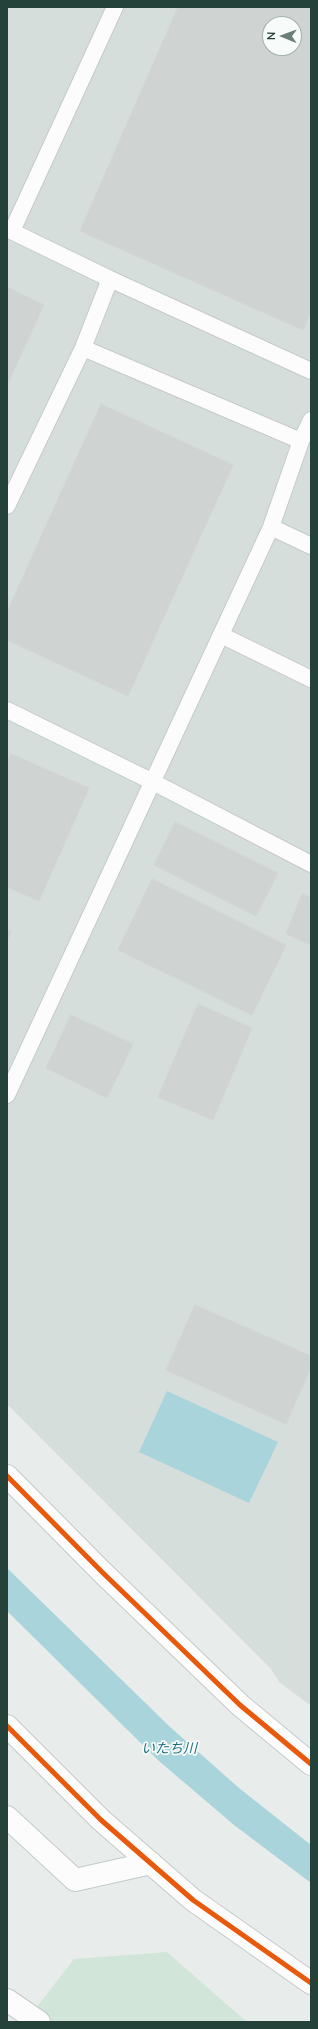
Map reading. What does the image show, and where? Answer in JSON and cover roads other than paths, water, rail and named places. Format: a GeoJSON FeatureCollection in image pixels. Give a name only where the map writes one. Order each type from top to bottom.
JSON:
{"type":"FeatureCollection","features":[{"type":"Feature","properties":{"kind":"street"},"geometry":{"type":"LineString","coordinates":[[7,1476],[102,1572],[240,1705],[311,1764]]}},
{"type":"Feature","properties":{"kind":"street"},"geometry":{"type":"LineString","coordinates":[[7,1726],[101,1820],[193,1900],[311,1983]]}},
{"type":"Feature","properties":{"kind":"street"},"geometry":{"type":"LineString","coordinates":[[7,1816],[75,1880],[151,1863]]}},
{"type":"Feature","properties":{"kind":"street"},"geometry":{"type":"LineString","coordinates":[[7,2000],[39,2022]]}},
{"type":"Feature","properties":{"kind":"lane"},"geometry":{"type":"LineString","coordinates":[[115,7],[10,230],[110,279],[311,371]]}},
{"type":"Feature","properties":{"kind":"lane"},"geometry":{"type":"LineString","coordinates":[[7,506],[83,348],[110,279]]}},
{"type":"Feature","properties":{"kind":"lane"},"geometry":{"type":"LineString","coordinates":[[83,348],[301,441]]}},
{"type":"Feature","properties":{"kind":"lane"},"geometry":{"type":"LineString","coordinates":[[7,1095],[271,527],[301,441],[311,420]]}},
{"type":"Feature","properties":{"kind":"lane"},"geometry":{"type":"LineString","coordinates":[[271,527],[311,546]]}},
{"type":"Feature","properties":{"kind":"lane"},"geometry":{"type":"LineString","coordinates":[[221,635],[311,679]]}},
{"type":"Feature","properties":{"kind":"lane"},"geometry":{"type":"LineString","coordinates":[[7,710],[153,782],[311,864]]}},
{"type":"Feature","properties":{"kind":"water"},"geometry":{"type":"Polygon","coordinates":[[[167,1391],[278,1442],[249,1503],[139,1452],[167,1391]]]}},
{"type":"Feature","properties":{"kind":"water","name":"いたち川"},"geometry":{"type":"Polygon","coordinates":[[[7,1568],[169,1726],[239,1788],[311,1845],[311,1883],[234,1825],[159,1761],[7,1611],[7,1568]]]}}]}
